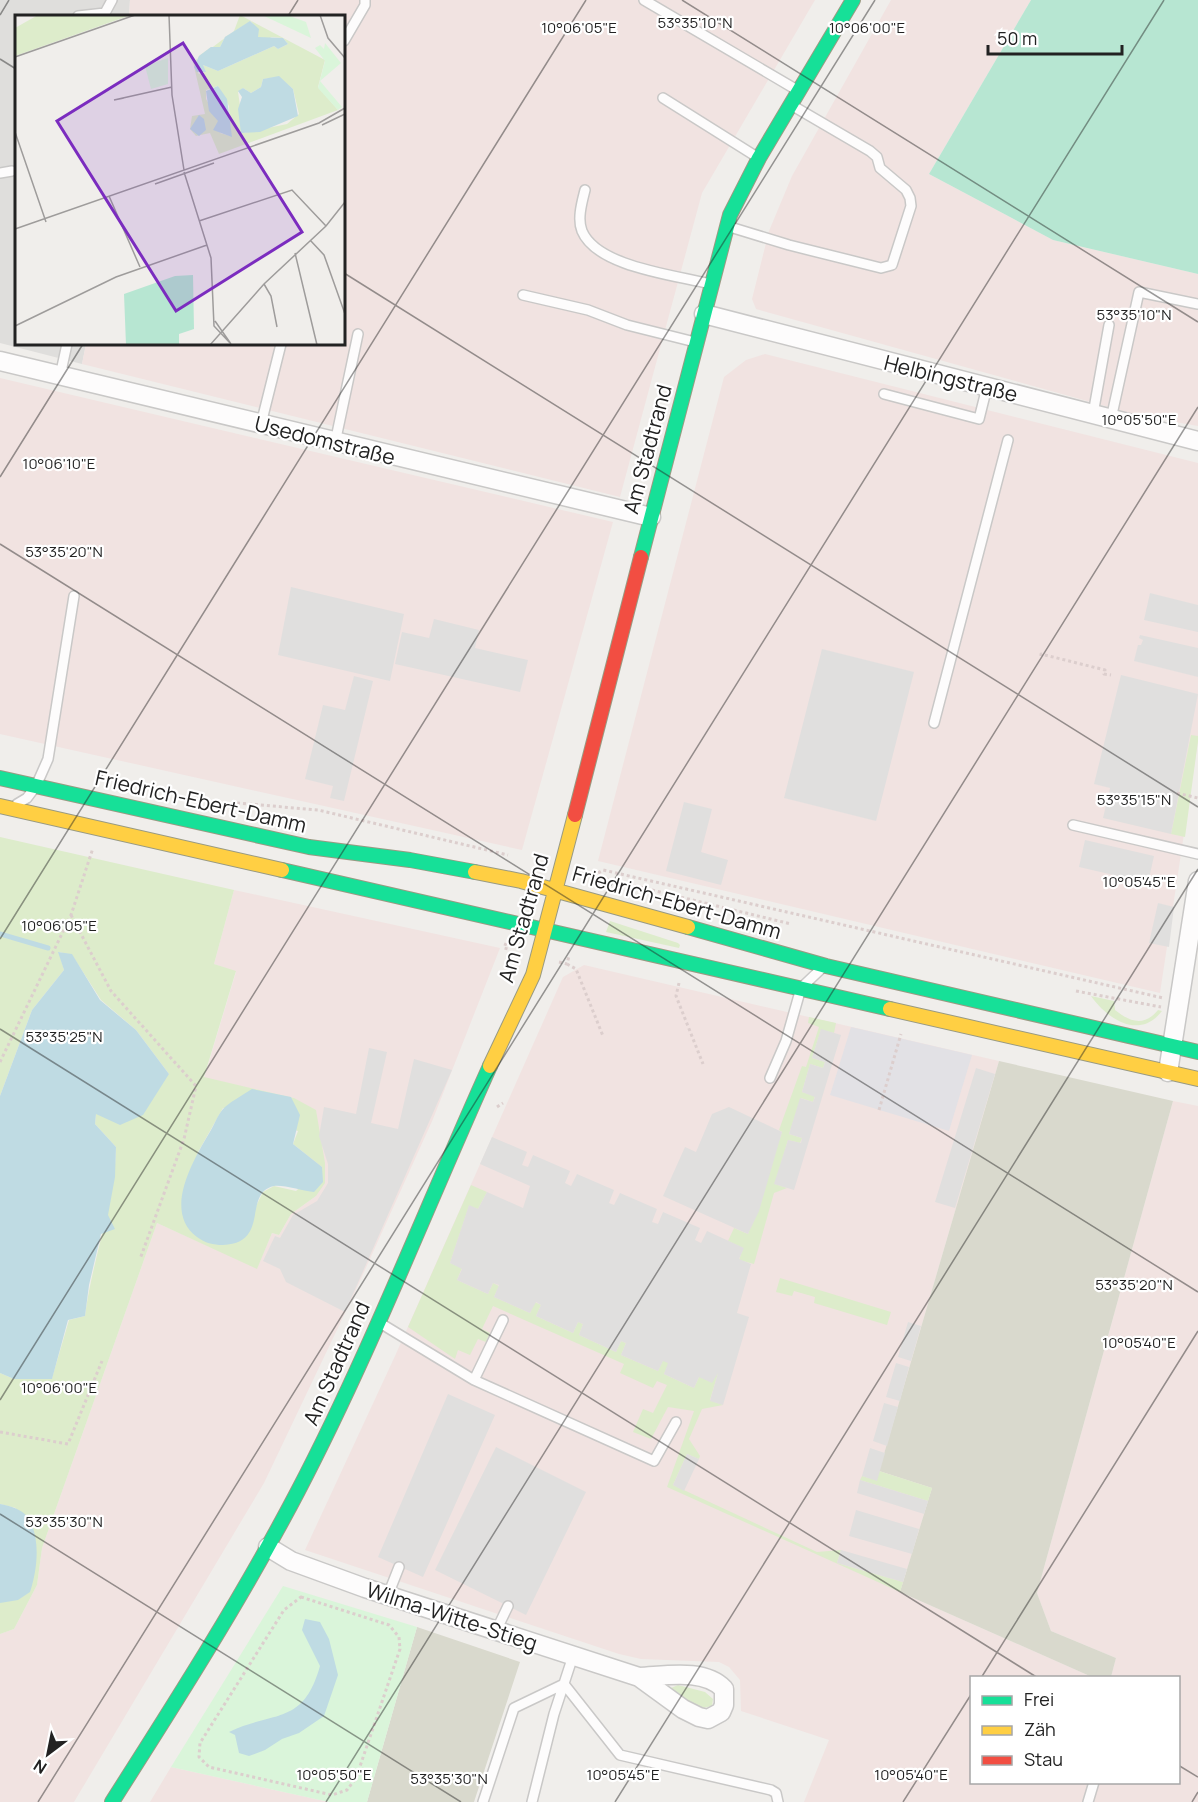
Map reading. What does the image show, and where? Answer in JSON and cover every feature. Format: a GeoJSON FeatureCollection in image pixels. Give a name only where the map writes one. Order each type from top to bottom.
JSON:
{"type":"FeatureCollection","features":[{"type":"Feature","properties":{"kind":"main road","name":"Am Stadtrand"},"geometry":{"type":"LineString","coordinates":[[112,1802],[268,1547],[323,1442],[494,1056],[533,975],[728,226],[759,158],[853,0]]}},
{"type":"Feature","properties":{"kind":"main road","name":"Friedrich-Ebert-Damm"},"geometry":{"type":"LineString","coordinates":[[0,778],[36,786],[231,845],[264,862],[544,929],[1198,1079]]}},
{"type":"Feature","properties":{"kind":"main road","name":"Friedrich-Ebert-Damm"},"geometry":{"type":"LineString","coordinates":[[5,808],[100,829],[231,845],[309,847],[465,869],[554,889],[826,966],[1198,1052]]}},
{"type":"Feature","properties":{"kind":"street","name":"Helbingstraße"},"geometry":{"type":"LineString","coordinates":[[704,314],[1198,441]]}},
{"type":"Feature","properties":{"kind":"street","name":"Usedomstraße"},"geometry":{"type":"LineString","coordinates":[[0,361],[651,517]]}},
{"type":"Feature","properties":{"kind":"street"},"geometry":{"type":"LineString","coordinates":[[1168,1072],[1198,881]]}},
{"type":"Feature","properties":{"kind":"street","name":"Wilma-Witte-Stieg"},"geometry":{"type":"LineString","coordinates":[[268,1547],[291,1561],[388,1595],[639,1677]]}},
{"type":"Feature","properties":{"kind":"lane"},"geometry":{"type":"LineString","coordinates":[[87,15],[105,13],[112,0]]}},
{"type":"Feature","properties":{"kind":"lane"},"geometry":{"type":"LineString","coordinates":[[345,39],[365,0]]}},
{"type":"Feature","properties":{"kind":"lane"},"geometry":{"type":"LineString","coordinates":[[644,0],[799,91]]}},
{"type":"Feature","properties":{"kind":"lane"},"geometry":{"type":"LineString","coordinates":[[663,98],[759,158]]}},
{"type":"Feature","properties":{"kind":"lane"},"geometry":{"type":"LineString","coordinates":[[728,226],[789,245],[881,268],[892,265],[910,207],[906,190],[880,168],[877,158],[870,151],[791,105]]}},
{"type":"Feature","properties":{"kind":"lane"},"geometry":{"type":"LineString","coordinates":[[0,173],[12,171]]}},
{"type":"Feature","properties":{"kind":"lane"},"geometry":{"type":"LineString","coordinates":[[585,190],[580,211],[580,229],[590,245],[613,260],[712,284]]}},
{"type":"Feature","properties":{"kind":"lane"},"geometry":{"type":"LineString","coordinates":[[1112,419],[1139,292],[1198,304]]}},
{"type":"Feature","properties":{"kind":"lane"},"geometry":{"type":"LineString","coordinates":[[523,295],[588,310],[627,325],[697,343]]}},
{"type":"Feature","properties":{"kind":"lane"},"geometry":{"type":"LineString","coordinates":[[1093,414],[1109,325]]}},
{"type":"Feature","properties":{"kind":"lane"},"geometry":{"type":"LineString","coordinates":[[335,442],[357,334]]}},
{"type":"Feature","properties":{"kind":"lane"},"geometry":{"type":"LineString","coordinates":[[60,376],[67,345]]}},
{"type":"Feature","properties":{"kind":"lane"},"geometry":{"type":"LineString","coordinates":[[261,424],[281,345]]}},
{"type":"Feature","properties":{"kind":"lane"},"geometry":{"type":"LineString","coordinates":[[884,394],[978,419],[987,387]]}},
{"type":"Feature","properties":{"kind":"lane"},"geometry":{"type":"LineString","coordinates":[[934,723],[1008,440]]}},
{"type":"Feature","properties":{"kind":"lane"},"geometry":{"type":"LineString","coordinates":[[5,808],[27,798],[36,786],[48,759],[74,596]]}},
{"type":"Feature","properties":{"kind":"lane"},"geometry":{"type":"LineString","coordinates":[[1073,825],[1198,854]]}},
{"type":"Feature","properties":{"kind":"lane"},"geometry":{"type":"LineString","coordinates":[[288,852],[309,847]]}},
{"type":"Feature","properties":{"kind":"lane"},"geometry":{"type":"LineString","coordinates":[[770,1078],[786,1041],[801,988],[826,966]]}},
{"type":"Feature","properties":{"kind":"lane"},"geometry":{"type":"LineString","coordinates":[[474,1380],[503,1320]]}},
{"type":"Feature","properties":{"kind":"lane"},"geometry":{"type":"LineString","coordinates":[[378,1322],[474,1380],[654,1461],[676,1422]]}},
{"type":"Feature","properties":{"kind":"lane"},"geometry":{"type":"LineString","coordinates":[[388,1595],[399,1567]]}},
{"type":"Feature","properties":{"kind":"lane"},"geometry":{"type":"LineString","coordinates":[[496,1630],[508,1606]]}},
{"type":"Feature","properties":{"kind":"lane"},"geometry":{"type":"LineString","coordinates":[[532,1802],[573,1656]]}},
{"type":"Feature","properties":{"kind":"lane"},"geometry":{"type":"LineString","coordinates":[[483,1802],[514,1708],[564,1684]]}},
{"type":"Feature","properties":{"kind":"lane"},"geometry":{"type":"LineString","coordinates":[[564,1684],[620,1755],[771,1790],[776,1793],[778,1802]]}},
{"type":"Feature","properties":{"kind":"lane"},"geometry":{"type":"LineString","coordinates":[[1088,1802],[1093,1784]]}},
{"type":"Feature","properties":{"kind":"path"},"geometry":{"type":"LineString","coordinates":[[1041,656],[1041,654],[1105,670],[1104,674],[1111,675]]}},
{"type":"Feature","properties":{"kind":"path"},"geometry":{"type":"LineString","coordinates":[[1177,793],[1198,798]]}},
{"type":"Feature","properties":{"kind":"path"},"geometry":{"type":"LineString","coordinates":[[237,803],[318,810],[515,856]]}},
{"type":"Feature","properties":{"kind":"path"},"geometry":{"type":"LineString","coordinates":[[0,1062],[71,915],[100,829]]}},
{"type":"Feature","properties":{"kind":"path"},"geometry":{"type":"LineString","coordinates":[[560,867],[791,924]]}},
{"type":"Feature","properties":{"kind":"path"},"geometry":{"type":"LineString","coordinates":[[593,876],[603,870],[1167,999]]}},
{"type":"Feature","properties":{"kind":"path"},"geometry":{"type":"LineString","coordinates":[[71,915],[111,991],[196,1086],[184,1139],[140,1259]]}},
{"type":"Feature","properties":{"kind":"path"},"geometry":{"type":"LineString","coordinates":[[506,943],[504,948],[508,949]]}},
{"type":"Feature","properties":{"kind":"path"},"geometry":{"type":"LineString","coordinates":[[567,964],[576,969],[603,1036]]}},
{"type":"Feature","properties":{"kind":"path"},"geometry":{"type":"LineString","coordinates":[[679,983],[676,996],[703,1064]]}},
{"type":"Feature","properties":{"kind":"path"},"geometry":{"type":"LineString","coordinates":[[1076,991],[1166,1008]]}},
{"type":"Feature","properties":{"kind":"path"},"geometry":{"type":"LineString","coordinates":[[879,1110],[902,1031]]}},
{"type":"Feature","properties":{"kind":"path"},"geometry":{"type":"LineString","coordinates":[[0,1432],[68,1444],[102,1361]]}},
{"type":"Feature","properties":{"kind":"path"},"geometry":{"type":"LineString","coordinates":[[301,1597],[389,1625],[399,1637],[400,1649],[356,1778],[347,1790],[332,1795],[209,1767],[200,1757],[200,1743],[284,1610],[301,1597]]}},
{"type":"Feature","properties":{"kind":"shaded area"},"geometry":{"type":"Polygon","coordinates":[[[0,0],[130,0],[129,15],[15,15],[15,345],[86,345],[82,364],[0,343],[0,0]]]}},
{"type":"Feature","properties":{"kind":"shaded area"},"geometry":{"type":"Polygon","coordinates":[[[130,0],[815,0],[702,193],[620,497],[82,364],[86,345],[345,345],[345,15],[129,15],[130,0]]]}},
{"type":"Feature","properties":{"kind":"shaded area"},"geometry":{"type":"Polygon","coordinates":[[[891,0],[1031,0],[929,174],[1053,240],[1198,274],[1198,426],[1141,416],[756,309],[752,299],[769,231],[792,176],[891,0]]]}},
{"type":"Feature","properties":{"kind":"shaded area"},"geometry":{"type":"Polygon","coordinates":[[[765,354],[1198,463],[1198,741],[1160,993],[598,861],[724,377],[746,360],[765,354]]]}},
{"type":"Feature","properties":{"kind":"shaded area"},"geometry":{"type":"Polygon","coordinates":[[[0,378],[613,522],[522,850],[0,734],[0,378]]]}},
{"type":"Feature","properties":{"kind":"shaded area"},"geometry":{"type":"Polygon","coordinates":[[[291,587],[404,614],[390,681],[278,655],[291,587]]]}},
{"type":"Feature","properties":{"kind":"shaded area"},"geometry":{"type":"Polygon","coordinates":[[[1150,593],[1198,605],[1198,632],[1144,620],[1150,593]]]}},
{"type":"Feature","properties":{"kind":"shaded area"},"geometry":{"type":"Polygon","coordinates":[[[434,619],[479,630],[475,648],[528,660],[520,692],[395,664],[402,632],[429,638],[434,619]]]}},
{"type":"Feature","properties":{"kind":"shaded area"},"geometry":{"type":"Polygon","coordinates":[[[1140,635],[1198,648],[1198,677],[1134,661],[1138,645],[1141,645],[1143,640],[1139,638],[1140,635]]]}},
{"type":"Feature","properties":{"kind":"shaded area"},"geometry":{"type":"Polygon","coordinates":[[[822,649],[914,672],[876,821],[784,798],[822,649]]]}},
{"type":"Feature","properties":{"kind":"shaded area"},"geometry":{"type":"Polygon","coordinates":[[[1121,675],[1198,694],[1171,834],[1103,818],[1110,788],[1094,784],[1121,675]]]}},
{"type":"Feature","properties":{"kind":"shaded area"},"geometry":{"type":"Polygon","coordinates":[[[354,676],[373,681],[344,801],[330,798],[333,786],[305,779],[323,705],[345,710],[354,676]]]}},
{"type":"Feature","properties":{"kind":"shaded area"},"geometry":{"type":"Polygon","coordinates":[[[684,802],[712,809],[701,852],[728,860],[721,885],[666,871],[684,802]]]}},
{"type":"Feature","properties":{"kind":"shaded area"},"geometry":{"type":"Polygon","coordinates":[[[1085,840],[1154,856],[1148,883],[1079,867],[1085,840]]]}},
{"type":"Feature","properties":{"kind":"shaded area"},"geometry":{"type":"Polygon","coordinates":[[[234,890],[500,948],[433,1119],[355,1292],[264,1483],[74,1802],[0,1802],[0,1634],[14,1629],[37,1585],[42,1548],[157,1223],[257,1268],[272,1233],[279,1235],[291,1214],[316,1196],[294,1098],[204,1078],[236,972],[214,964],[234,890]]]}},
{"type":"Feature","properties":{"kind":"shaded area"},"geometry":{"type":"Polygon","coordinates":[[[1158,903],[1174,907],[1169,947],[1149,943],[1158,903]]]}},
{"type":"Feature","properties":{"kind":"shaded area"},"geometry":{"type":"Polygon","coordinates":[[[584,965],[999,1061],[879,1471],[932,1488],[900,1592],[1090,1676],[970,1676],[970,1784],[1180,1784],[1180,1676],[1111,1676],[1116,1658],[1051,1631],[1037,1593],[1173,1101],[1198,1106],[1198,1802],[804,1802],[829,1740],[741,1711],[740,1680],[729,1667],[719,1662],[641,1659],[619,1654],[305,1550],[395,1356],[563,977],[584,965]]]}},
{"type":"Feature","properties":{"kind":"shaded area"},"geometry":{"type":"Polygon","coordinates":[[[851,1027],[972,1055],[949,1131],[830,1095],[851,1027]]]}},
{"type":"Feature","properties":{"kind":"shaded area"},"geometry":{"type":"Polygon","coordinates":[[[821,1029],[841,1035],[794,1190],[774,1184],[788,1140],[801,1143],[802,1138],[789,1134],[800,1098],[813,1102],[815,1097],[802,1092],[810,1064],[823,1068],[825,1062],[812,1058],[821,1029]]]}},
{"type":"Feature","properties":{"kind":"shaded area"},"geometry":{"type":"Polygon","coordinates":[[[369,1048],[387,1052],[371,1123],[398,1129],[414,1059],[452,1070],[345,1312],[286,1282],[280,1269],[263,1261],[275,1236],[280,1238],[293,1215],[317,1201],[328,1183],[328,1164],[319,1136],[324,1107],[356,1114],[369,1048]]]}},
{"type":"Feature","properties":{"kind":"shaded area"},"geometry":{"type":"Polygon","coordinates":[[[999,1061],[1173,1101],[1037,1593],[1051,1631],[1116,1658],[1111,1676],[1090,1676],[900,1592],[932,1488],[879,1471],[999,1061]]]}},
{"type":"Feature","properties":{"kind":"shaded area"},"geometry":{"type":"Polygon","coordinates":[[[976,1068],[995,1074],[955,1208],[935,1202],[976,1068]]]}},
{"type":"Feature","properties":{"kind":"shaded area"},"geometry":{"type":"Polygon","coordinates":[[[729,1107],[782,1132],[759,1211],[748,1234],[663,1196],[685,1147],[696,1152],[712,1114],[729,1107]]]}},
{"type":"Feature","properties":{"kind":"shaded area"},"geometry":{"type":"Polygon","coordinates":[[[492,1137],[527,1152],[522,1165],[528,1167],[533,1155],[570,1171],[565,1183],[571,1186],[577,1174],[614,1190],[609,1203],[614,1205],[620,1193],[657,1209],[652,1222],[658,1224],[663,1212],[700,1228],[695,1240],[701,1243],[707,1231],[744,1248],[739,1259],[751,1264],[737,1313],[749,1317],[723,1405],[710,1401],[718,1373],[712,1383],[699,1377],[694,1388],[664,1374],[668,1363],[663,1361],[658,1371],[621,1355],[626,1343],[621,1341],[616,1352],[579,1335],[583,1324],[578,1322],[573,1333],[536,1316],[541,1305],[536,1302],[530,1313],[494,1297],[499,1285],[493,1283],[488,1294],[457,1280],[462,1269],[450,1263],[469,1205],[478,1209],[487,1192],[523,1208],[530,1186],[480,1164],[492,1137]]]}},
{"type":"Feature","properties":{"kind":"shaded area"},"geometry":{"type":"Polygon","coordinates":[[[908,1322],[921,1326],[911,1361],[898,1357],[908,1322]]]}},
{"type":"Feature","properties":{"kind":"shaded area"},"geometry":{"type":"Polygon","coordinates":[[[896,1363],[909,1367],[900,1401],[886,1397],[896,1363]]]}},
{"type":"Feature","properties":{"kind":"shaded area"},"geometry":{"type":"Polygon","coordinates":[[[448,1394],[495,1415],[423,1577],[378,1557],[448,1394]]]}},
{"type":"Feature","properties":{"kind":"shaded area"},"geometry":{"type":"Polygon","coordinates":[[[884,1403],[898,1407],[887,1446],[873,1441],[884,1403]]]}},
{"type":"Feature","properties":{"kind":"shaded area"},"geometry":{"type":"Polygon","coordinates":[[[496,1447],[586,1492],[526,1615],[435,1570],[496,1447]]]}},
{"type":"Feature","properties":{"kind":"shaded area"},"geometry":{"type":"Polygon","coordinates":[[[870,1448],[885,1453],[877,1481],[862,1476],[870,1448]]]}},
{"type":"Feature","properties":{"kind":"shaded area"},"geometry":{"type":"Polygon","coordinates":[[[687,1454],[699,1459],[684,1491],[673,1485],[687,1454]]]}},
{"type":"Feature","properties":{"kind":"shaded area"},"geometry":{"type":"Polygon","coordinates":[[[860,1480],[928,1501],[924,1514],[857,1493],[860,1480]]]}},
{"type":"Feature","properties":{"kind":"shaded area"},"geometry":{"type":"Polygon","coordinates":[[[856,1510],[919,1529],[912,1554],[849,1536],[856,1510]]]}},
{"type":"Feature","properties":{"kind":"shaded area"},"geometry":{"type":"Polygon","coordinates":[[[841,1550],[907,1569],[903,1582],[837,1563],[841,1550]]]}},
{"type":"Feature","properties":{"kind":"shaded area"},"geometry":{"type":"Polygon","coordinates":[[[417,1627],[520,1662],[474,1802],[367,1802],[417,1627]]]}},
{"type":"Feature","properties":{"kind":"shaded area"},"geometry":{"type":"Polygon","coordinates":[[[171,1767],[329,1802],[150,1802],[171,1767]]]}},
{"type":"Feature","properties":{"kind":"green space"},"geometry":{"type":"Polygon","coordinates":[[[1031,0],[1198,0],[1198,274],[1053,240],[929,174],[1031,0]]]}},
{"type":"Feature","properties":{"kind":"green space"},"geometry":{"type":"Polygon","coordinates":[[[1191,735],[1198,736],[1198,741],[1185,837],[1171,834],[1191,735]]]}},
{"type":"Feature","properties":{"kind":"green space"},"geometry":{"type":"Polygon","coordinates":[[[0,837],[234,890],[214,964],[236,971],[204,1077],[294,1098],[316,1110],[325,1163],[325,1183],[316,1196],[291,1214],[279,1235],[272,1233],[257,1269],[157,1223],[42,1548],[37,1585],[14,1629],[0,1634],[0,1603],[16,1508],[0,1504],[0,1373],[14,1379],[52,1378],[69,1320],[85,1316],[112,1190],[116,1147],[95,1124],[96,1113],[169,1074],[136,1030],[101,1000],[72,955],[59,952],[64,970],[32,1010],[0,1096],[0,837]],[[223,1108],[197,1154],[256,1206],[263,1192],[274,1186],[296,1191],[322,1167],[293,1144],[298,1131],[223,1108]]]}},
{"type":"Feature","properties":{"kind":"green space"},"geometry":{"type":"Polygon","coordinates":[[[610,921],[678,943],[679,948],[606,932],[610,921]]]}},
{"type":"Feature","properties":{"kind":"green space"},"geometry":{"type":"Polygon","coordinates":[[[1091,996],[1114,1001],[1115,1010],[1132,1020],[1142,1021],[1158,1010],[1162,1011],[1153,1020],[1134,1025],[1115,1019],[1106,1013],[1091,996]]]}},
{"type":"Feature","properties":{"kind":"green space"},"geometry":{"type":"Polygon","coordinates":[[[809,1017],[836,1023],[834,1033],[821,1030],[812,1058],[825,1062],[823,1068],[810,1064],[802,1092],[815,1096],[813,1102],[801,1098],[789,1134],[802,1138],[800,1143],[788,1140],[775,1184],[787,1188],[774,1193],[754,1264],[739,1260],[743,1248],[728,1241],[734,1228],[748,1234],[782,1132],[779,1130],[802,1066],[806,1067],[819,1027],[808,1023],[809,1017]]]}},
{"type":"Feature","properties":{"kind":"green space"},"geometry":{"type":"Polygon","coordinates":[[[471,1185],[487,1192],[478,1209],[469,1206],[450,1263],[462,1268],[457,1280],[488,1294],[493,1283],[499,1286],[494,1297],[530,1313],[535,1302],[541,1305],[536,1316],[573,1333],[578,1322],[583,1324],[579,1335],[616,1352],[621,1341],[626,1343],[621,1355],[658,1371],[663,1360],[669,1363],[664,1374],[694,1388],[699,1377],[719,1370],[710,1400],[723,1405],[702,1409],[689,1439],[700,1456],[699,1459],[687,1454],[673,1485],[817,1552],[841,1550],[837,1563],[903,1582],[900,1592],[667,1487],[694,1411],[668,1407],[651,1439],[633,1432],[643,1409],[653,1413],[667,1385],[657,1381],[653,1388],[620,1373],[624,1364],[493,1306],[482,1329],[490,1333],[486,1342],[478,1339],[470,1355],[458,1350],[455,1359],[408,1327],[471,1185]]]}},
{"type":"Feature","properties":{"kind":"green space"},"geometry":{"type":"Polygon","coordinates":[[[780,1278],[891,1312],[887,1325],[814,1303],[815,1297],[794,1291],[792,1296],[776,1292],[780,1278]]]}},
{"type":"Feature","properties":{"kind":"green space"},"geometry":{"type":"Polygon","coordinates":[[[879,1471],[932,1488],[928,1501],[860,1480],[862,1476],[876,1480],[879,1471]]]}},
{"type":"Feature","properties":{"kind":"green space"},"geometry":{"type":"Polygon","coordinates":[[[283,1586],[417,1627],[367,1802],[329,1802],[171,1767],[283,1586]]]}},
{"type":"Feature","properties":{"kind":"green space"},"geometry":{"type":"Polygon","coordinates":[[[678,1685],[705,1692],[713,1699],[712,1706],[703,1708],[673,1696],[671,1688],[678,1685]]]}},
{"type":"Feature","properties":{"kind":"water"},"geometry":{"type":"Polygon","coordinates":[[[58,952],[72,954],[100,1000],[136,1030],[169,1074],[143,1115],[120,1125],[96,1114],[95,1124],[116,1147],[115,1177],[108,1215],[115,1229],[101,1234],[89,1285],[85,1316],[68,1320],[52,1379],[14,1379],[0,1373],[0,1096],[32,1010],[64,970],[58,952]]]}},
{"type":"Feature","properties":{"kind":"water"},"geometry":{"type":"Polygon","coordinates":[[[252,1089],[291,1097],[300,1115],[293,1144],[322,1167],[323,1182],[314,1192],[277,1186],[265,1190],[259,1198],[252,1227],[247,1236],[238,1242],[216,1245],[203,1241],[187,1226],[182,1213],[184,1185],[197,1155],[221,1112],[231,1102],[252,1089]]]}},
{"type":"Feature","properties":{"kind":"water"},"geometry":{"type":"Polygon","coordinates":[[[0,1504],[20,1510],[29,1519],[35,1536],[37,1556],[30,1592],[18,1600],[0,1603],[0,1504]]]}},
{"type":"Feature","properties":{"kind":"water"},"geometry":{"type":"Polygon","coordinates":[[[305,1619],[320,1622],[329,1639],[338,1675],[324,1716],[299,1733],[282,1739],[265,1750],[249,1756],[239,1753],[235,1735],[229,1732],[296,1707],[305,1699],[313,1685],[320,1666],[302,1630],[305,1619]]]}},
{"type":"Feature","properties":{"kind":"waterway"},"geometry":{"type":"LineString","coordinates":[[0,934],[48,948]]}},
{"type":"Feature","properties":{"kind":"traffic: fast"},"geometry":{"type":"LineString","coordinates":[[641,557],[730,215],[759,158],[853,0]]}},
{"type":"Feature","properties":{"kind":"traffic: fast"},"geometry":{"type":"LineString","coordinates":[[0,778],[309,847],[410,860],[475,872]]}},
{"type":"Feature","properties":{"kind":"traffic: fast"},"geometry":{"type":"LineString","coordinates":[[282,870],[890,1009]]}},
{"type":"Feature","properties":{"kind":"traffic: fast"},"geometry":{"type":"LineString","coordinates":[[688,927],[826,966],[1198,1052]]}},
{"type":"Feature","properties":{"kind":"traffic: fast"},"geometry":{"type":"LineString","coordinates":[[112,1802],[232,1610],[298,1491],[374,1333],[490,1066]]}},
{"type":"Feature","properties":{"kind":"traffic: slow"},"geometry":{"type":"LineString","coordinates":[[0,806],[282,870]]}},
{"type":"Feature","properties":{"kind":"traffic: slow"},"geometry":{"type":"LineString","coordinates":[[490,1066],[533,975],[575,815]]}},
{"type":"Feature","properties":{"kind":"traffic: slow"},"geometry":{"type":"LineString","coordinates":[[475,872],[521,881],[688,927]]}},
{"type":"Feature","properties":{"kind":"traffic: slow"},"geometry":{"type":"LineString","coordinates":[[890,1009],[1198,1079]]}},
{"type":"Feature","properties":{"kind":"traffic: jam"},"geometry":{"type":"LineString","coordinates":[[575,815],[641,557]]}}]}
